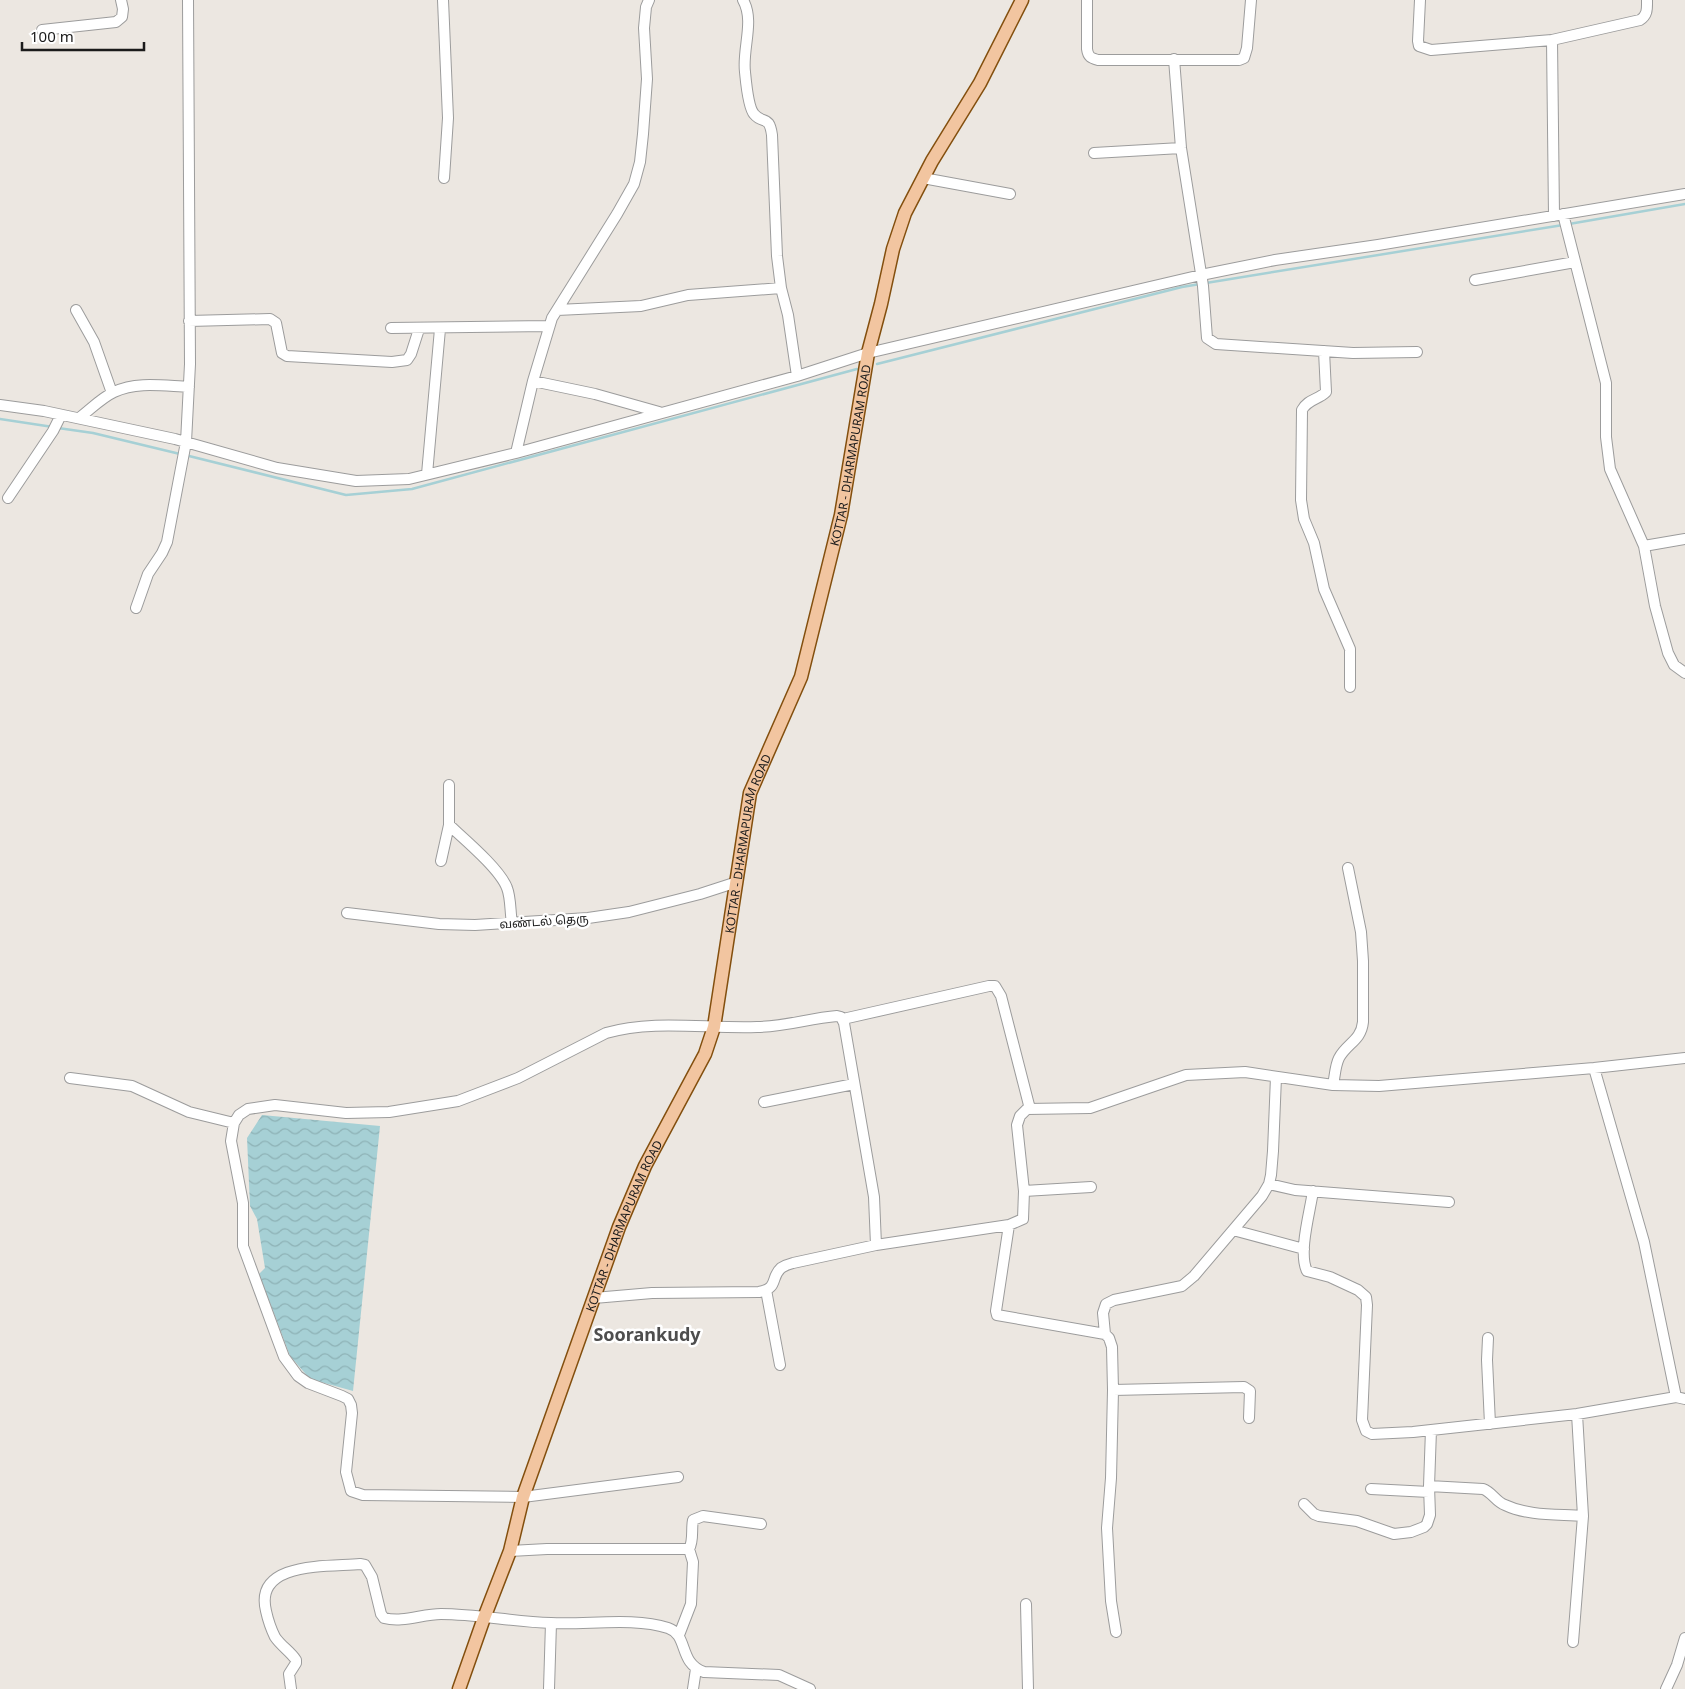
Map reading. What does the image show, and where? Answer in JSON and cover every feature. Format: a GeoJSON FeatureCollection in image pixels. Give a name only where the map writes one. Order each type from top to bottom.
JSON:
{"type":"FeatureCollection","features":[{"type":"Feature","properties":{"kind":"main road","name":"KOTTAR - DHARMAPURAM ROAD"},"geometry":{"type":"LineString","coordinates":[[459,1689],[510,1551],[523,1497],[619,1227],[645,1166],[705,1054],[714,1026],[750,793],[801,677],[841,514],[868,353],[882,304],[893,248],[905,213],[923,178],[980,83],[1022,0]]}},
{"type":"Feature","properties":{"kind":"street"},"geometry":{"type":"LineString","coordinates":[[42,30],[116,22],[122,17],[122,4],[111,0]]}},
{"type":"Feature","properties":{"kind":"street"},"geometry":{"type":"LineString","coordinates":[[136,608],[148,574],[167,542],[184,448],[188,387],[189,321],[188,0]]}},
{"type":"Feature","properties":{"kind":"street"},"geometry":{"type":"LineString","coordinates":[[443,0],[448,118],[444,178]]}},
{"type":"Feature","properties":{"kind":"street"},"geometry":{"type":"LineString","coordinates":[[516,453],[533,381],[549,326],[634,184],[640,162],[643,134],[647,79],[644,28],[646,7],[649,0]]}},
{"type":"Feature","properties":{"kind":"street"},"geometry":{"type":"LineString","coordinates":[[743,0],[748,12],[744,58],[751,109],[758,117],[767,121],[771,126],[781,288],[788,315],[797,376]]}},
{"type":"Feature","properties":{"kind":"street"},"geometry":{"type":"LineString","coordinates":[[1087,0],[1088,55],[1098,60],[1239,60],[1244,58],[1247,48],[1251,0]]}},
{"type":"Feature","properties":{"kind":"street"},"geometry":{"type":"LineString","coordinates":[[1420,0],[1419,46],[1431,50],[1552,40],[1640,20],[1647,12],[1647,0]]}},
{"type":"Feature","properties":{"kind":"street"},"geometry":{"type":"LineString","coordinates":[[1552,40],[1562,219],[1576,262],[1606,383],[1606,437],[1610,469],[1644,546],[1668,653],[1674,665],[1685,673]]}},
{"type":"Feature","properties":{"kind":"street"},"geometry":{"type":"LineString","coordinates":[[1174,59],[1181,148],[1202,280],[1206,336],[1212,343],[1353,353],[1418,352]]}},
{"type":"Feature","properties":{"kind":"street"},"geometry":{"type":"LineString","coordinates":[[1094,153],[1181,148]]}},
{"type":"Feature","properties":{"kind":"street"},"geometry":{"type":"LineString","coordinates":[[923,178],[1010,194]]}},
{"type":"Feature","properties":{"kind":"street"},"geometry":{"type":"LineString","coordinates":[[0,404],[78,418],[184,448],[276,468],[356,481],[409,479],[516,453],[797,376],[868,353],[1202,280],[1275,260],[1562,219],[1685,194]]}},
{"type":"Feature","properties":{"kind":"street"},"geometry":{"type":"LineString","coordinates":[[1475,280],[1576,262]]}},
{"type":"Feature","properties":{"kind":"street"},"geometry":{"type":"LineString","coordinates":[[557,310],[641,306],[688,295],[781,288]]}},
{"type":"Feature","properties":{"kind":"street"},"geometry":{"type":"LineString","coordinates":[[76,310],[94,342],[112,392]]}},
{"type":"Feature","properties":{"kind":"street"},"geometry":{"type":"LineString","coordinates":[[189,321],[270,318],[276,323],[282,353],[287,356],[392,362],[407,360],[411,354],[419,328]]}},
{"type":"Feature","properties":{"kind":"street"},"geometry":{"type":"LineString","coordinates":[[391,328],[440,329],[549,326]]}},
{"type":"Feature","properties":{"kind":"street"},"geometry":{"type":"LineString","coordinates":[[427,474],[440,329]]}},
{"type":"Feature","properties":{"kind":"street"},"geometry":{"type":"LineString","coordinates":[[1324,351],[1326,392],[1310,400],[1302,410],[1301,500],[1304,519],[1314,543],[1326,595],[1346,636],[1350,649],[1350,688]]}},
{"type":"Feature","properties":{"kind":"street"},"geometry":{"type":"LineString","coordinates":[[533,381],[595,394],[660,412]]}},
{"type":"Feature","properties":{"kind":"street"},"geometry":{"type":"LineString","coordinates":[[78,418],[112,392],[125,388],[148,385],[188,387]]}},
{"type":"Feature","properties":{"kind":"street"},"geometry":{"type":"LineString","coordinates":[[8,498],[53,431],[60,416]]}},
{"type":"Feature","properties":{"kind":"street"},"geometry":{"type":"LineString","coordinates":[[1644,546],[1685,539]]}},
{"type":"Feature","properties":{"kind":"street"},"geometry":{"type":"LineString","coordinates":[[441,861],[449,825],[450,785]]}},
{"type":"Feature","properties":{"kind":"street"},"geometry":{"type":"LineString","coordinates":[[449,825],[491,866],[504,882],[508,894],[512,923]]}},
{"type":"Feature","properties":{"kind":"street"},"geometry":{"type":"LineString","coordinates":[[1333,1085],[1340,1055],[1358,1036],[1362,1030],[1363,1022],[1361,932],[1348,868]]}},
{"type":"Feature","properties":{"kind":"street","name":"வண்டல் தெரு"},"geometry":{"type":"LineString","coordinates":[[347,913],[439,924],[475,925],[588,918],[629,912],[700,894],[737,882]]}},
{"type":"Feature","properties":{"kind":"street"},"geometry":{"type":"LineString","coordinates":[[678,1477],[523,1497],[363,1496],[351,1491],[346,1472],[352,1413],[351,1405],[348,1399],[308,1383],[291,1368],[278,1341],[242,1241],[243,1203],[231,1141],[234,1123],[239,1115],[248,1109],[275,1104],[346,1113],[363,1113],[389,1112],[458,1101],[518,1078],[592,1040],[618,1030],[644,1026],[759,1027],[834,1016],[842,1019],[989,986],[995,986],[1001,996],[1030,1109]]}},
{"type":"Feature","properties":{"kind":"street"},"geometry":{"type":"LineString","coordinates":[[842,1019],[874,1197],[876,1245]]}},
{"type":"Feature","properties":{"kind":"street"},"geometry":{"type":"LineString","coordinates":[[594,1298],[652,1293],[766,1290],[773,1286],[779,1271],[786,1266],[876,1245],[1009,1225],[1023,1219],[1024,1191],[1017,1125],[1020,1116],[1030,1109],[1090,1108],[1186,1075],[1245,1072],[1333,1085],[1379,1086],[1594,1068],[1685,1058]]}},
{"type":"Feature","properties":{"kind":"street"},"geometry":{"type":"LineString","coordinates":[[1313,1192],[1304,1249],[1307,1271],[1330,1277],[1358,1290],[1366,1297],[1362,1420],[1366,1431],[1378,1434],[1490,1424],[1578,1414],[1681,1398],[1644,1242],[1594,1068]]}},
{"type":"Feature","properties":{"kind":"street"},"geometry":{"type":"LineString","coordinates":[[1105,1334],[1103,1313],[1106,1304],[1114,1300],[1182,1286],[1194,1276],[1262,1196],[1269,1184],[1271,1175],[1276,1077]]}},
{"type":"Feature","properties":{"kind":"street"},"geometry":{"type":"LineString","coordinates":[[70,1078],[132,1086],[189,1112],[234,1123]]}},
{"type":"Feature","properties":{"kind":"street"},"geometry":{"type":"LineString","coordinates":[[764,1102],[854,1084]]}},
{"type":"Feature","properties":{"kind":"street"},"geometry":{"type":"LineString","coordinates":[[1269,1184],[1313,1192],[1448,1202]]}},
{"type":"Feature","properties":{"kind":"street"},"geometry":{"type":"LineString","coordinates":[[1024,1191],[1091,1187]]}},
{"type":"Feature","properties":{"kind":"street"},"geometry":{"type":"LineString","coordinates":[[1009,1225],[996,1315],[1105,1334],[1109,1338],[1112,1347],[1111,1478],[1107,1528],[1111,1601],[1116,1632]]}},
{"type":"Feature","properties":{"kind":"street"},"geometry":{"type":"LineString","coordinates":[[1233,1230],[1304,1249]]}},
{"type":"Feature","properties":{"kind":"street"},"geometry":{"type":"LineString","coordinates":[[766,1290],[780,1365]]}},
{"type":"Feature","properties":{"kind":"street"},"geometry":{"type":"LineString","coordinates":[[1488,1338],[1487,1360],[1490,1424]]}},
{"type":"Feature","properties":{"kind":"street"},"geometry":{"type":"LineString","coordinates":[[1113,1390],[1246,1388],[1250,1391],[1249,1418]]}},
{"type":"Feature","properties":{"kind":"street"},"geometry":{"type":"LineString","coordinates":[[1573,1642],[1584,1516],[1578,1414]]}},
{"type":"Feature","properties":{"kind":"street"},"geometry":{"type":"LineString","coordinates":[[1304,1504],[1314,1514],[1319,1516],[1357,1521],[1384,1532],[1402,1533],[1424,1527],[1430,1515],[1431,1430]]}},
{"type":"Feature","properties":{"kind":"street"},"geometry":{"type":"LineString","coordinates":[[1371,1489],[1483,1489],[1489,1491],[1505,1506],[1526,1512],[1584,1516]]}},
{"type":"Feature","properties":{"kind":"street"},"geometry":{"type":"LineString","coordinates":[[679,1635],[691,1604],[692,1562],[689,1549],[692,1544],[693,1520],[703,1516],[761,1524]]}},
{"type":"Feature","properties":{"kind":"street"},"geometry":{"type":"LineString","coordinates":[[510,1551],[546,1549],[689,1549]]}},
{"type":"Feature","properties":{"kind":"street"},"geometry":{"type":"LineString","coordinates":[[291,1689],[289,1674],[296,1660],[276,1637],[268,1620],[264,1602],[265,1590],[277,1578],[295,1570],[360,1564],[365,1565],[372,1576],[381,1614],[384,1618],[440,1614],[551,1623],[640,1623],[670,1629],[679,1635],[691,1665],[696,1670],[704,1672],[779,1674],[810,1689]]}},
{"type":"Feature","properties":{"kind":"street"},"geometry":{"type":"LineString","coordinates":[[1026,1604],[1028,1689]]}},
{"type":"Feature","properties":{"kind":"street"},"geometry":{"type":"LineString","coordinates":[[549,1689],[551,1623]]}},
{"type":"Feature","properties":{"kind":"street"},"geometry":{"type":"LineString","coordinates":[[1666,1689],[1677,1665],[1685,1638]]}},
{"type":"Feature","properties":{"kind":"street"},"geometry":{"type":"LineString","coordinates":[[693,1689],[696,1670]]}},
{"type":"Feature","properties":{"kind":"water"},"geometry":{"type":"Polygon","coordinates":[[[262,1115],[380,1126],[353,1391],[310,1379],[290,1356],[259,1274],[265,1268],[257,1219],[250,1206],[247,1138],[262,1115]]]}},
{"type":"Feature","properties":{"kind":"waterway"},"geometry":{"type":"LineString","coordinates":[[1569,224],[1685,204]]}},
{"type":"Feature","properties":{"kind":"waterway"},"geometry":{"type":"LineString","coordinates":[[1206,283],[1563,225]]}},
{"type":"Feature","properties":{"kind":"waterway"},"geometry":{"type":"LineString","coordinates":[[877,364],[1200,284]]}},
{"type":"Feature","properties":{"kind":"waterway"},"geometry":{"type":"LineString","coordinates":[[185,455],[346,495],[412,489],[857,369]]}},
{"type":"Feature","properties":{"kind":"waterway"},"geometry":{"type":"LineString","coordinates":[[0,419],[53,427]]}},
{"type":"Feature","properties":{"kind":"waterway"},"geometry":{"type":"LineString","coordinates":[[58,428],[93,433],[180,454]]}},
{"type":"Feature","properties":{"kind":"district","name":"Soorankudy"},"geometry":{"type":"Point","coordinates":[647,1334]}}]}
